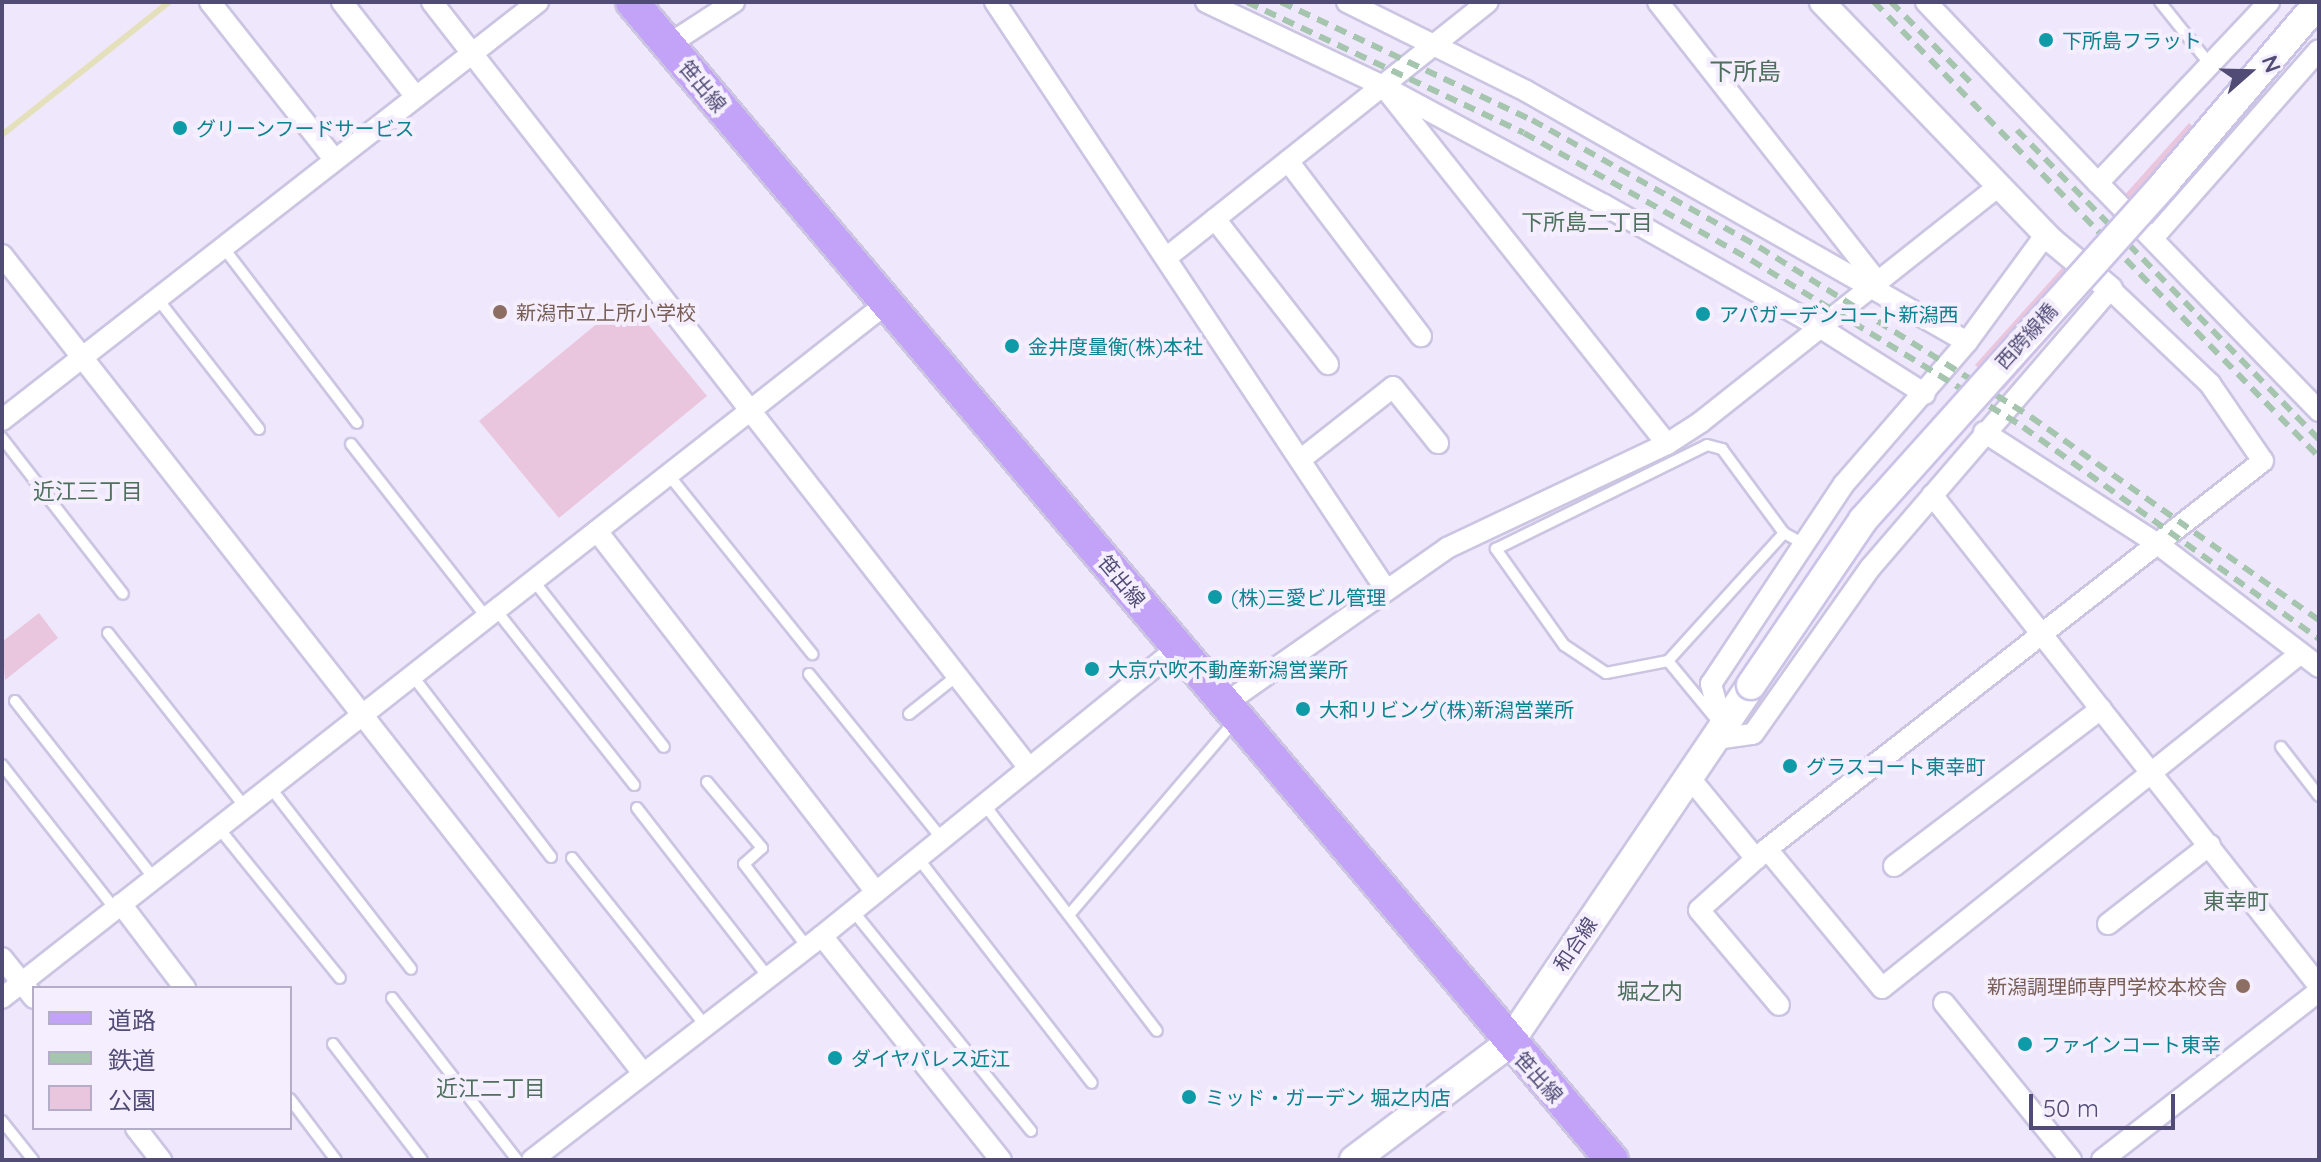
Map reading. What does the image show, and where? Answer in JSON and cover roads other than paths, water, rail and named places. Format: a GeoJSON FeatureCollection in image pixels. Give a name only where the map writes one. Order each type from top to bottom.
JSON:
{"type":"FeatureCollection","features":[{"type":"Feature","properties":{"kind":"main road","name":"笹出線"},"geometry":{"type":"LineString","coordinates":[[632,2],[1232,710],[1509,1043],[1612,1160]]}},
{"type":"Feature","properties":{"kind":"main road","name":"西跨線橋"},"geometry":{"type":"LineString","coordinates":[[1751,685],[1863,520],[2165,183],[2319,2]]}},
{"type":"Feature","properties":{"kind":"main road","name":"和合線"},"geometry":{"type":"LineString","coordinates":[[1354,1160],[1509,1043],[1751,685]]}},
{"type":"Feature","properties":{"kind":"street"},"geometry":{"type":"LineString","coordinates":[[210,2],[335,160]]}},
{"type":"Feature","properties":{"kind":"street"},"geometry":{"type":"LineString","coordinates":[[342,2],[416,97]]}},
{"type":"Feature","properties":{"kind":"street"},"geometry":{"type":"LineString","coordinates":[[432,2],[1029,768]]}},
{"type":"Feature","properties":{"kind":"street"},"geometry":{"type":"LineString","coordinates":[[2,420],[538,2]]}},
{"type":"Feature","properties":{"kind":"street"},"geometry":{"type":"LineString","coordinates":[[668,45],[734,2]]}},
{"type":"Feature","properties":{"kind":"street"},"geometry":{"type":"LineString","coordinates":[[995,2],[1385,588]]}},
{"type":"Feature","properties":{"kind":"street"},"geometry":{"type":"LineString","coordinates":[[1206,2],[1383,86],[1821,328],[1925,394]]}},
{"type":"Feature","properties":{"kind":"street"},"geometry":{"type":"LineString","coordinates":[[1347,2],[1435,45],[1874,283],[1967,342]]}},
{"type":"Feature","properties":{"kind":"street"},"geometry":{"type":"LineString","coordinates":[[1166,258],[1488,2]]}},
{"type":"Feature","properties":{"kind":"street"},"geometry":{"type":"LineString","coordinates":[[1658,2],[1874,283]]}},
{"type":"Feature","properties":{"kind":"street"},"geometry":{"type":"LineString","coordinates":[[1779,1005],[1699,910],[1762,854],[2155,542],[2263,461],[2210,384],[2110,289],[2046,234],[1822,2]]}},
{"type":"Feature","properties":{"kind":"street"},"geometry":{"type":"LineString","coordinates":[[1926,2],[2319,411]]}},
{"type":"Feature","properties":{"kind":"street"},"geometry":{"type":"LineString","coordinates":[[2098,183],[2212,67],[2269,2]]}},
{"type":"Feature","properties":{"kind":"street"},"geometry":{"type":"LineString","coordinates":[[2154,237],[2319,50]]}},
{"type":"Feature","properties":{"kind":"street"},"geometry":{"type":"LineString","coordinates":[[1383,86],[1667,444]]}},
{"type":"Feature","properties":{"kind":"street"},"geometry":{"type":"LineString","coordinates":[[1288,161],[1421,336]]}},
{"type":"Feature","properties":{"kind":"street"},"geometry":{"type":"LineString","coordinates":[[1232,710],[1385,588],[1447,548],[1667,444],[1821,328],[1999,186]]}},
{"type":"Feature","properties":{"kind":"street"},"geometry":{"type":"LineString","coordinates":[[1215,219],[1328,364]]}},
{"type":"Feature","properties":{"kind":"street"},"geometry":{"type":"LineString","coordinates":[[2046,234],[1925,394],[1844,484],[1711,684],[1720,734],[1753,734],[1871,567],[2110,289]]}},
{"type":"Feature","properties":{"kind":"street"},"geometry":{"type":"LineString","coordinates":[[2,255],[643,1073]]}},
{"type":"Feature","properties":{"kind":"street"},"geometry":{"type":"LineString","coordinates":[[32,986],[118,906],[887,303]]}},
{"type":"Feature","properties":{"kind":"street"},"geometry":{"type":"LineString","coordinates":[[1300,460],[1393,387],[1438,443]]}},
{"type":"Feature","properties":{"kind":"street"},"geometry":{"type":"LineString","coordinates":[[1984,432],[2155,542],[2319,667]]}},
{"type":"Feature","properties":{"kind":"street"},"geometry":{"type":"LineString","coordinates":[[1932,495],[2210,845],[2319,989],[2102,1160]]}},
{"type":"Feature","properties":{"kind":"street"},"geometry":{"type":"LineString","coordinates":[[597,531],[876,892]]}},
{"type":"Feature","properties":{"kind":"street"},"geometry":{"type":"LineString","coordinates":[[532,1160],[853,911],[1178,648]]}},
{"type":"Feature","properties":{"kind":"street"},"geometry":{"type":"LineString","coordinates":[[1689,777],[1882,988],[2154,775],[2301,653]]}},
{"type":"Feature","properties":{"kind":"street"},"geometry":{"type":"LineString","coordinates":[[1894,866],[2101,709]]}},
{"type":"Feature","properties":{"kind":"street"},"geometry":{"type":"LineString","coordinates":[[2108,924],[2210,845]]}},
{"type":"Feature","properties":{"kind":"street"},"geometry":{"type":"LineString","coordinates":[[118,906],[183,986]]}},
{"type":"Feature","properties":{"kind":"street"},"geometry":{"type":"LineString","coordinates":[[815,941],[1001,1160]]}},
{"type":"Feature","properties":{"kind":"street"},"geometry":{"type":"LineString","coordinates":[[2,958],[28,990],[2,998]]}},
{"type":"Feature","properties":{"kind":"street"},"geometry":{"type":"LineString","coordinates":[[1944,1003],[2071,1160]]}},
{"type":"Feature","properties":{"kind":"street"},"geometry":{"type":"LineString","coordinates":[[138,1130],[161,1160]]}},
{"type":"Feature","properties":{"kind":"lane"},"geometry":{"type":"LineString","coordinates":[[2160,2],[2212,67]]}},
{"type":"Feature","properties":{"kind":"lane"},"geometry":{"type":"LineString","coordinates":[[223,247],[357,423]]}},
{"type":"Feature","properties":{"kind":"lane"},"geometry":{"type":"LineString","coordinates":[[157,298],[259,429]]}},
{"type":"Feature","properties":{"kind":"lane"},"geometry":{"type":"LineString","coordinates":[[2,438],[123,594]]}},
{"type":"Feature","properties":{"kind":"lane"},"geometry":{"type":"LineString","coordinates":[[351,444],[634,785]]}},
{"type":"Feature","properties":{"kind":"lane"},"geometry":{"type":"LineString","coordinates":[[1784,533],[1668,661],[1606,673],[1564,645],[1496,549],[1707,445],[1722,449],[1784,533],[1804,544]]}},
{"type":"Feature","properties":{"kind":"lane"},"geometry":{"type":"LineString","coordinates":[[668,474],[812,654]]}},
{"type":"Feature","properties":{"kind":"lane"},"geometry":{"type":"LineString","coordinates":[[533,580],[664,747]]}},
{"type":"Feature","properties":{"kind":"lane"},"geometry":{"type":"LineString","coordinates":[[108,633],[245,807]]}},
{"type":"Feature","properties":{"kind":"lane"},"geometry":{"type":"LineString","coordinates":[[1668,661],[1720,734]]}},
{"type":"Feature","properties":{"kind":"lane"},"geometry":{"type":"LineString","coordinates":[[809,674],[942,839]]}},
{"type":"Feature","properties":{"kind":"lane"},"geometry":{"type":"LineString","coordinates":[[412,675],[551,857]]}},
{"type":"Feature","properties":{"kind":"lane"},"geometry":{"type":"LineString","coordinates":[[909,714],[958,675]]}},
{"type":"Feature","properties":{"kind":"lane"},"geometry":{"type":"LineString","coordinates":[[15,701],[154,878]]}},
{"type":"Feature","properties":{"kind":"lane"},"geometry":{"type":"LineString","coordinates":[[1069,915],[1232,710]]}},
{"type":"Feature","properties":{"kind":"lane"},"geometry":{"type":"LineString","coordinates":[[2281,747],[2319,796]]}},
{"type":"Feature","properties":{"kind":"lane"},"geometry":{"type":"LineString","coordinates":[[2,765],[118,906]]}},
{"type":"Feature","properties":{"kind":"lane"},"geometry":{"type":"LineString","coordinates":[[707,782],[762,848],[744,864],[815,941]]}},
{"type":"Feature","properties":{"kind":"lane"},"geometry":{"type":"LineString","coordinates":[[270,787],[411,969]]}},
{"type":"Feature","properties":{"kind":"lane"},"geometry":{"type":"LineString","coordinates":[[984,804],[1157,1031]]}},
{"type":"Feature","properties":{"kind":"lane"},"geometry":{"type":"LineString","coordinates":[[637,808],[768,977]]}},
{"type":"Feature","properties":{"kind":"lane"},"geometry":{"type":"LineString","coordinates":[[218,827],[340,978]]}},
{"type":"Feature","properties":{"kind":"lane"},"geometry":{"type":"LineString","coordinates":[[572,858],[705,1025]]}},
{"type":"Feature","properties":{"kind":"lane"},"geometry":{"type":"LineString","coordinates":[[918,858],[1092,1083]]}},
{"type":"Feature","properties":{"kind":"lane"},"geometry":{"type":"LineString","coordinates":[[853,911],[1031,1131]]}},
{"type":"Feature","properties":{"kind":"lane"},"geometry":{"type":"LineString","coordinates":[[392,998],[517,1160]]}},
{"type":"Feature","properties":{"kind":"lane"},"geometry":{"type":"LineString","coordinates":[[333,1044],[422,1160]]}},
{"type":"Feature","properties":{"kind":"lane"},"geometry":{"type":"LineString","coordinates":[[292,1102],[336,1160]]}},
{"type":"Feature","properties":{"kind":"lane"},"geometry":{"type":"LineString","coordinates":[[2,1121],[33,1160]]}},
{"type":"Feature","properties":{"kind":"waterway"},"geometry":{"type":"LineString","coordinates":[[2,135],[169,2]]}},
{"type":"Feature","properties":{"kind":"railway"},"geometry":{"type":"LineString","coordinates":[[1247,2],[1524,133],[1751,260],[2023,427],[2319,639]]}},
{"type":"Feature","properties":{"kind":"railway"},"geometry":{"type":"LineString","coordinates":[[1281,2],[1532,120],[1759,247],[2031,417],[2319,620]]}},
{"type":"Feature","properties":{"kind":"railway"},"geometry":{"type":"LineString","coordinates":[[1874,2],[2319,457]]}},
{"type":"Feature","properties":{"kind":"railway"},"geometry":{"type":"LineString","coordinates":[[1891,2],[1973,85]]}},
{"type":"Feature","properties":{"kind":"railway"},"geometry":{"type":"LineString","coordinates":[[2017,130],[2319,440]]}},
{"type":"Feature","properties":{"kind":"place","name":"下所島フラット"},"geometry":{"type":"Point","coordinates":[2046,40]}},
{"type":"Feature","properties":{"kind":"place","name":"グリーンフードサービス"},"geometry":{"type":"Point","coordinates":[180,128]}},
{"type":"Feature","properties":{"kind":"place","name":"新潟市立上所小学校"},"geometry":{"type":"Point","coordinates":[500,312]}},
{"type":"Feature","properties":{"kind":"place","name":"アパガーデンコート新潟西"},"geometry":{"type":"Point","coordinates":[1703,314]}},
{"type":"Feature","properties":{"kind":"place","name":"金井度量衡(株)本社"},"geometry":{"type":"Point","coordinates":[1012,346]}},
{"type":"Feature","properties":{"kind":"place","name":"(株)三愛ビル管理"},"geometry":{"type":"Point","coordinates":[1215,597]}},
{"type":"Feature","properties":{"kind":"place","name":"大京穴吹不動産新潟営業所"},"geometry":{"type":"Point","coordinates":[1092,669]}},
{"type":"Feature","properties":{"kind":"place","name":"大和リビング(株)新潟営業所"},"geometry":{"type":"Point","coordinates":[1303,709]}},
{"type":"Feature","properties":{"kind":"place","name":"グラスコート東幸町"},"geometry":{"type":"Point","coordinates":[1790,766]}},
{"type":"Feature","properties":{"kind":"place","name":"新潟調理師専門学校本校舎"},"geometry":{"type":"Point","coordinates":[2243,986]}},
{"type":"Feature","properties":{"kind":"place","name":"ファインコート東幸"},"geometry":{"type":"Point","coordinates":[2025,1044]}},
{"type":"Feature","properties":{"kind":"place","name":"ダイヤパレス近江"},"geometry":{"type":"Point","coordinates":[835,1058]}},
{"type":"Feature","properties":{"kind":"place","name":"ミッド・ガーデン 堀之内店"},"geometry":{"type":"Point","coordinates":[1189,1097]}},
{"type":"Feature","properties":{"kind":"district","name":"下所島"},"geometry":{"type":"Point","coordinates":[1745,72]}},
{"type":"Feature","properties":{"kind":"district","name":"下所島二丁目"},"geometry":{"type":"Point","coordinates":[1587,223]}},
{"type":"Feature","properties":{"kind":"district","name":"近江三丁目"},"geometry":{"type":"Point","coordinates":[88,492]}},
{"type":"Feature","properties":{"kind":"district","name":"東幸町"},"geometry":{"type":"Point","coordinates":[2236,902]}},
{"type":"Feature","properties":{"kind":"district","name":"堀之内"},"geometry":{"type":"Point","coordinates":[1650,992]}},
{"type":"Feature","properties":{"kind":"district","name":"近江二丁目"},"geometry":{"type":"Point","coordinates":[491,1089]}}]}
